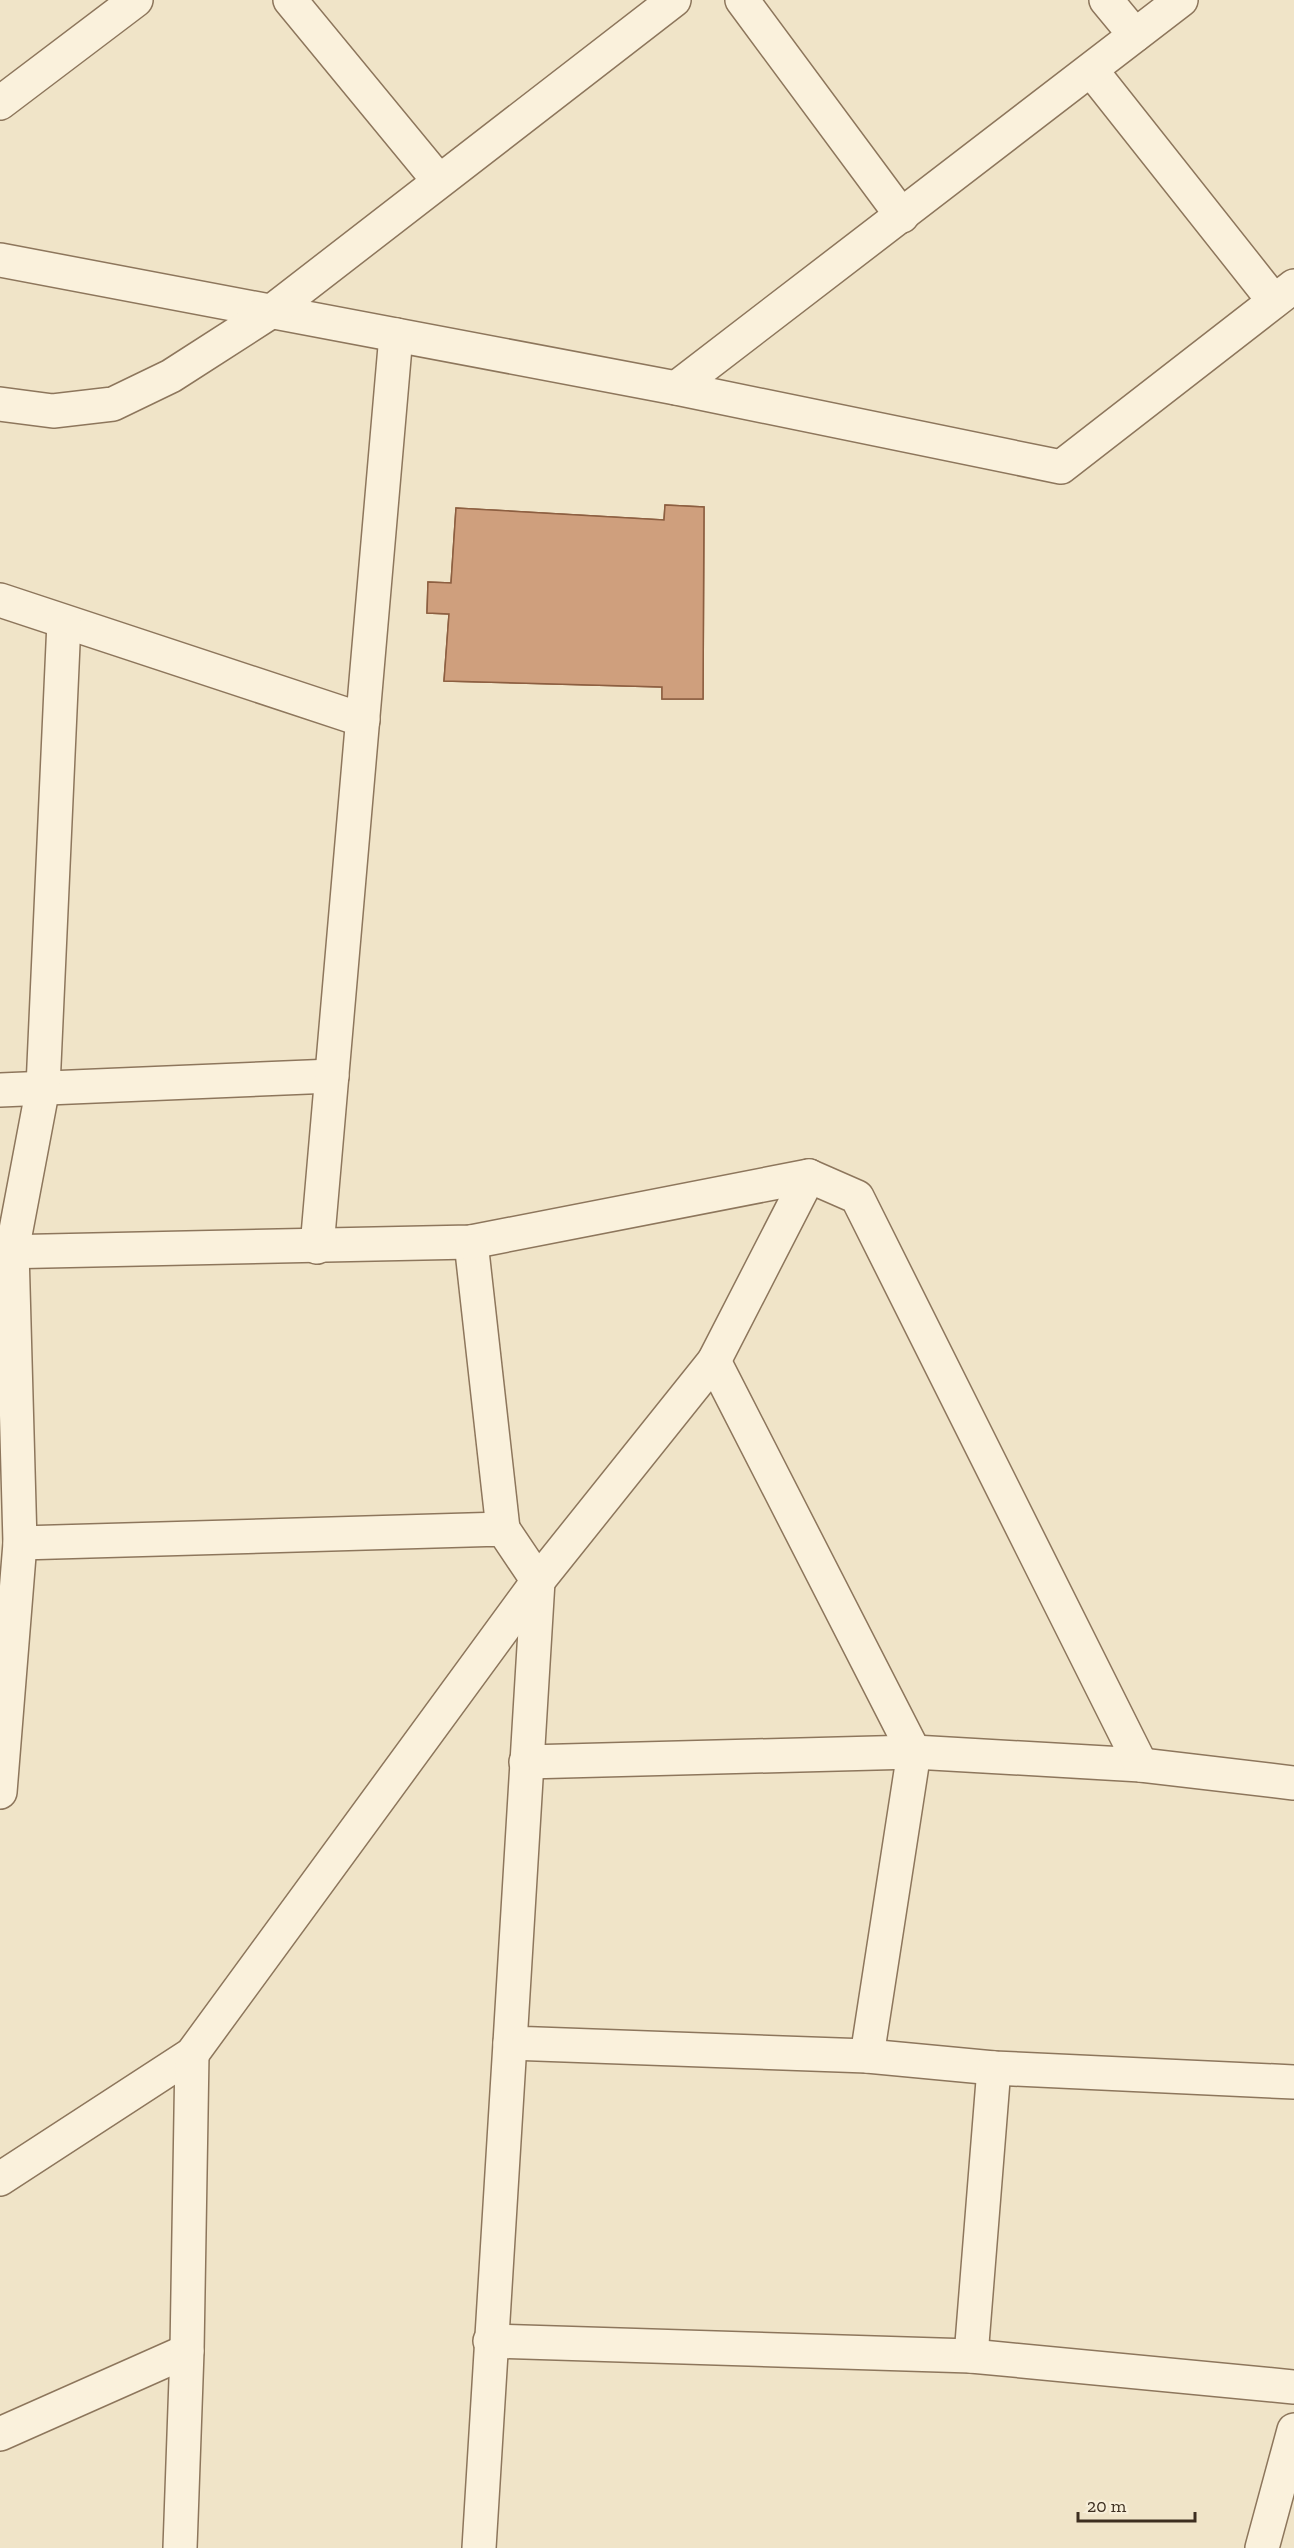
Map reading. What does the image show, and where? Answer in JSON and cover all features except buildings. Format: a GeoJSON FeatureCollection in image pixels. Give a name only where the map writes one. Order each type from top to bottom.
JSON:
{"type":"FeatureCollection","features":[{"type":"Feature","properties":{"kind":"street"},"geometry":{"type":"LineString","coordinates":[[0,103],[136,0]]}},
{"type":"Feature","properties":{"kind":"street"},"geometry":{"type":"LineString","coordinates":[[290,0],[440,181]]}},
{"type":"Feature","properties":{"kind":"street"},"geometry":{"type":"LineString","coordinates":[[0,404],[53,411],[114,404],[171,376],[272,310],[674,0]]}},
{"type":"Feature","properties":{"kind":"street"},"geometry":{"type":"LineString","coordinates":[[742,0],[902,216]]}},
{"type":"Feature","properties":{"kind":"street"},"geometry":{"type":"LineString","coordinates":[[1106,0],[1135,36]]}},
{"type":"Feature","properties":{"kind":"street"},"geometry":{"type":"LineString","coordinates":[[676,388],[1181,0]]}},
{"type":"Feature","properties":{"kind":"street"},"geometry":{"type":"LineString","coordinates":[[0,260],[676,388],[1061,467],[1284,294],[1090,70]]}},
{"type":"Feature","properties":{"kind":"street"},"geometry":{"type":"LineString","coordinates":[[317,1247],[396,334]]}},
{"type":"Feature","properties":{"kind":"street"},"geometry":{"type":"LineString","coordinates":[[0,600],[363,720]]}},
{"type":"Feature","properties":{"kind":"street"},"geometry":{"type":"LineString","coordinates":[[0,1792],[20,1543],[6,1251],[43,1087],[64,622]]}},
{"type":"Feature","properties":{"kind":"street"},"geometry":{"type":"LineString","coordinates":[[0,1089],[332,1076]]}},
{"type":"Feature","properties":{"kind":"street"},"geometry":{"type":"LineString","coordinates":[[6,1251],[317,1247],[471,1242],[808,1176],[857,1197],[1141,1765]]}},
{"type":"Feature","properties":{"kind":"street"},"geometry":{"type":"LineString","coordinates":[[0,2179],[192,2055],[538,1581],[714,1361],[808,1176]]}},
{"type":"Feature","properties":{"kind":"street"},"geometry":{"type":"LineString","coordinates":[[471,1242],[503,1528],[538,1581],[479,2548]]}},
{"type":"Feature","properties":{"kind":"street"},"geometry":{"type":"LineString","coordinates":[[714,1361],[914,1752],[867,2056]]}},
{"type":"Feature","properties":{"kind":"street"},"geometry":{"type":"LineString","coordinates":[[20,1543],[503,1528]]}},
{"type":"Feature","properties":{"kind":"street"},"geometry":{"type":"LineString","coordinates":[[526,1762],[914,1752],[1141,1765],[1294,1783]]}},
{"type":"Feature","properties":{"kind":"street"},"geometry":{"type":"LineString","coordinates":[[510,2043],[867,2056],[994,2068],[1294,2082]]}},
{"type":"Feature","properties":{"kind":"street"},"geometry":{"type":"LineString","coordinates":[[180,2548],[187,2351],[192,2055]]}},
{"type":"Feature","properties":{"kind":"street"},"geometry":{"type":"LineString","coordinates":[[971,2356],[994,2068]]}},
{"type":"Feature","properties":{"kind":"street"},"geometry":{"type":"LineString","coordinates":[[490,2341],[971,2356],[1294,2387]]}},
{"type":"Feature","properties":{"kind":"street"},"geometry":{"type":"LineString","coordinates":[[0,2434],[187,2351]]}},
{"type":"Feature","properties":{"kind":"street"},"geometry":{"type":"LineString","coordinates":[[1262,2548],[1294,2430]]}}]}
